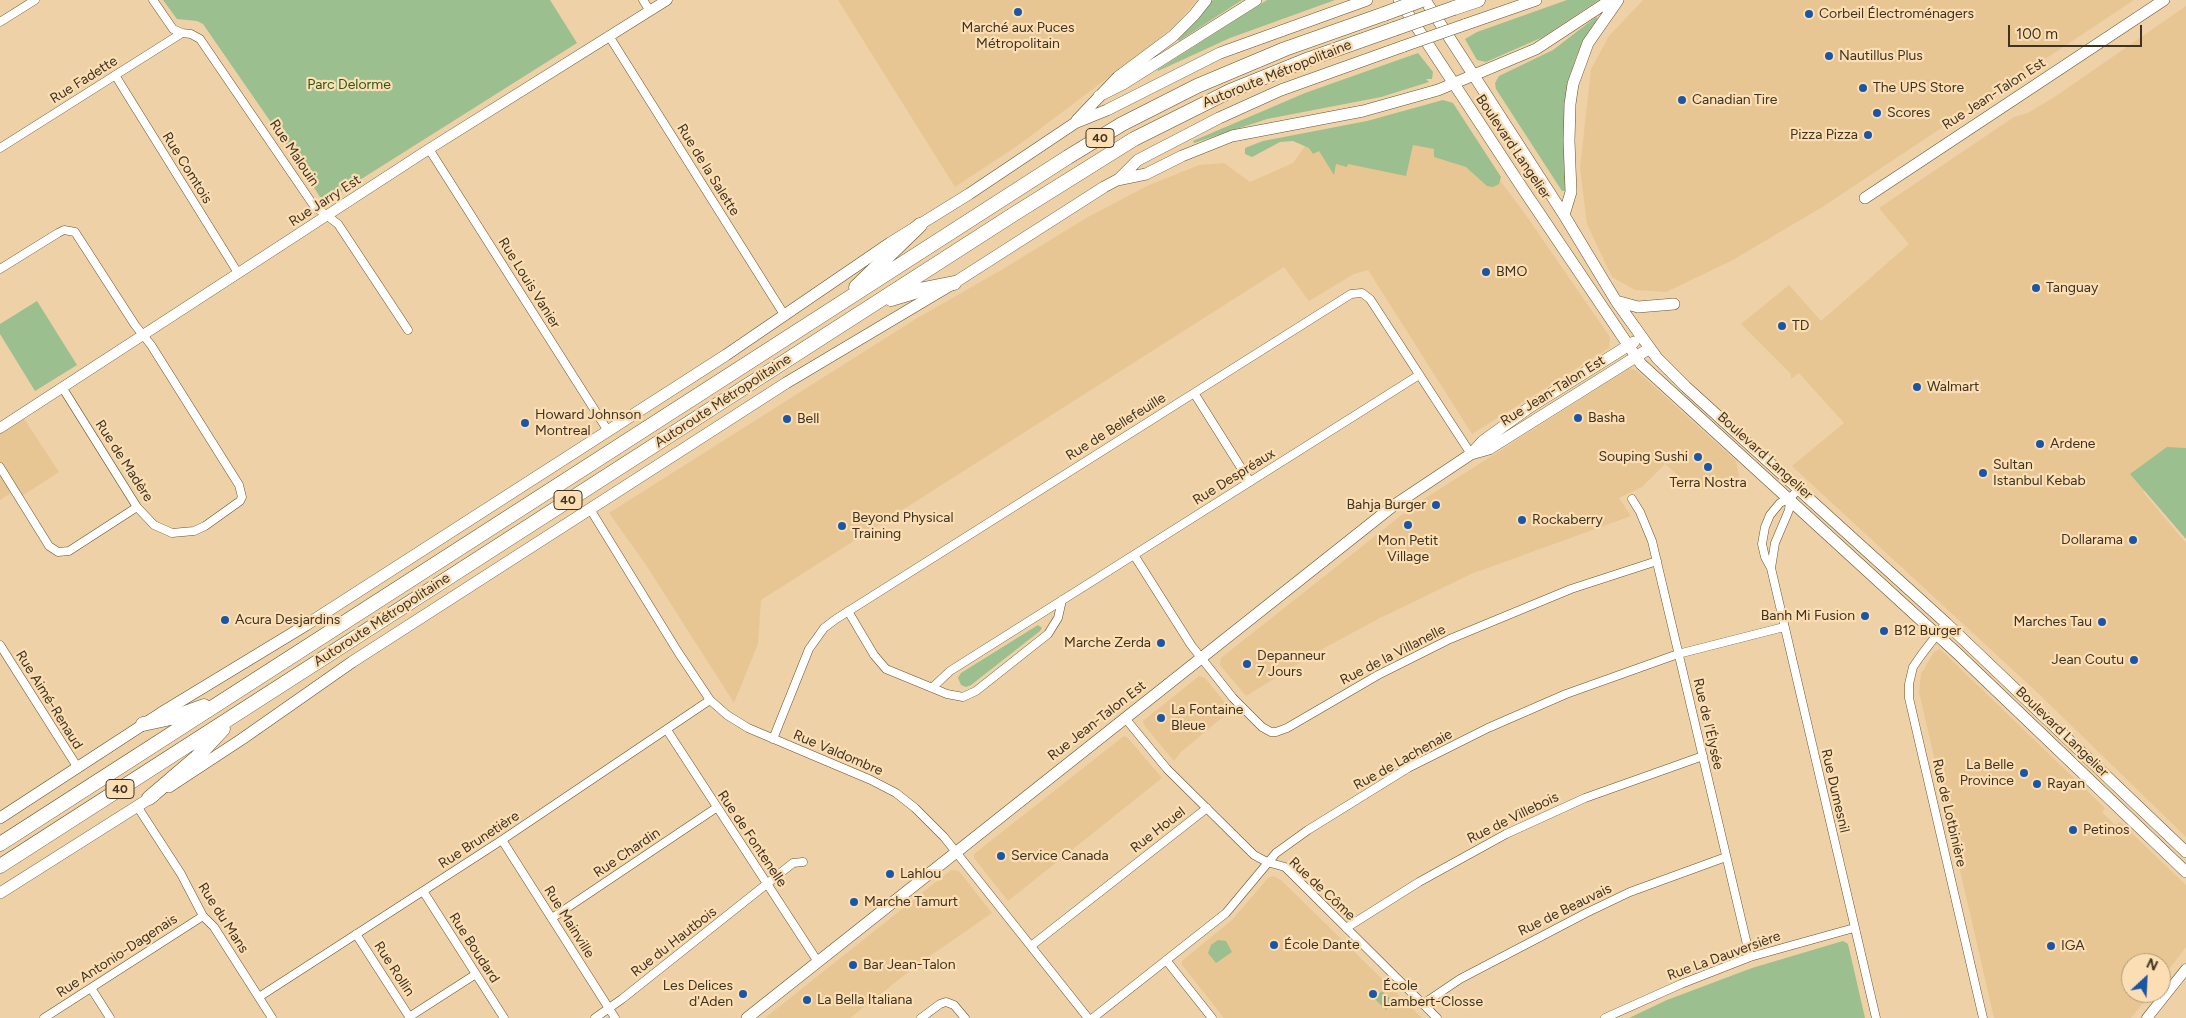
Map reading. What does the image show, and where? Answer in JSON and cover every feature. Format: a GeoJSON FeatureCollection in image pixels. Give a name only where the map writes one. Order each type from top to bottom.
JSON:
{"type":"FeatureCollection","features":[{"type":"Feature","properties":{"kind":"highway","name":"Autoroute Métropolitaine"},"geometry":{"type":"LineString","coordinates":[[0,844],[1122,124],[1197,86],[1251,62],[1424,0]]}},
{"type":"Feature","properties":{"kind":"highway","name":"Autoroute Métropolitaine"},"geometry":{"type":"LineString","coordinates":[[0,866],[1134,138],[1230,91],[1309,59],[1478,0]]}},
{"type":"Feature","properties":{"kind":"highway"},"geometry":{"type":"LineString","coordinates":[[838,305],[920,224]]}},
{"type":"Feature","properties":{"kind":"highway"},"geometry":{"type":"LineString","coordinates":[[874,304],[954,282]]}},
{"type":"Feature","properties":{"kind":"highway"},"geometry":{"type":"LineString","coordinates":[[143,724],[171,718],[228,698]]}},
{"type":"Feature","properties":{"kind":"highway"},"geometry":{"type":"LineString","coordinates":[[149,798],[197,757],[239,712]]}},
{"type":"Feature","properties":{"kind":"main road"},"geometry":{"type":"LineString","coordinates":[[1074,123],[1098,96],[1122,74],[1178,30],[1206,0]]}},
{"type":"Feature","properties":{"kind":"main road"},"geometry":{"type":"LineString","coordinates":[[1098,96],[1124,84],[1256,0]]}},
{"type":"Feature","properties":{"kind":"main road"},"geometry":{"type":"LineString","coordinates":[[0,818],[143,724],[306,625],[786,316],[890,243],[1074,123],[1107,110],[1220,53],[1367,0]]}},
{"type":"Feature","properties":{"kind":"main road","name":"Boulevard Langelier"},"geometry":{"type":"LineString","coordinates":[[1399,0],[1645,369],[1790,498],[1937,634],[2186,872]]}},
{"type":"Feature","properties":{"kind":"main road","name":"Boulevard Langelier"},"geometry":{"type":"LineString","coordinates":[[1424,0],[1564,215],[1616,301],[1642,338],[1674,376],[1946,624],[2186,852]]}},
{"type":"Feature","properties":{"kind":"main road"},"geometry":{"type":"LineString","coordinates":[[0,893],[204,764],[352,662],[788,382],[954,282],[1082,200],[1117,180],[1138,160],[1227,114],[1290,87],[1536,0]]}},
{"type":"Feature","properties":{"kind":"main road"},"geometry":{"type":"LineString","coordinates":[[1117,180],[1146,174],[1182,156],[1232,136],[1364,111],[1423,94],[1536,49],[1603,4],[1618,0]]}},
{"type":"Feature","properties":{"kind":"main road"},"geometry":{"type":"LineString","coordinates":[[1564,215],[1571,192],[1569,133],[1573,84],[1588,44],[1618,0]]}},
{"type":"Feature","properties":{"kind":"main road","name":"Rue Jean-Talon Est"},"geometry":{"type":"LineString","coordinates":[[1865,198],[2164,0]]}},
{"type":"Feature","properties":{"kind":"main road"},"geometry":{"type":"LineString","coordinates":[[1616,301],[1638,308],[1674,304]]}},
{"type":"Feature","properties":{"kind":"main road","name":"Rue Jean-Talon Est"},"geometry":{"type":"LineString","coordinates":[[747,1018],[1393,506],[1471,454],[1483,441],[1530,407],[1642,338]]}},
{"type":"Feature","properties":{"kind":"main road","name":"Rue Jean-Talon Est"},"geometry":{"type":"LineString","coordinates":[[1471,454],[1489,450],[1650,348]]}},
{"type":"Feature","properties":{"kind":"street"},"geometry":{"type":"LineString","coordinates":[[0,22],[35,0]]}},
{"type":"Feature","properties":{"kind":"street","name":"Rue Malouin"},"geometry":{"type":"LineString","coordinates":[[153,0],[173,29],[191,34],[200,39],[314,206],[338,224],[408,330]]}},
{"type":"Feature","properties":{"kind":"street"},"geometry":{"type":"LineString","coordinates":[[643,0],[650,11]]}},
{"type":"Feature","properties":{"kind":"street","name":"Rue Jarry Est"},"geometry":{"type":"LineString","coordinates":[[0,428],[429,149],[667,0]]}},
{"type":"Feature","properties":{"kind":"street","name":"Rue Fadette"},"geometry":{"type":"LineString","coordinates":[[0,148],[182,33]]}},
{"type":"Feature","properties":{"kind":"street","name":"Rue de la Salette"},"geometry":{"type":"LineString","coordinates":[[609,36],[786,316]]}},
{"type":"Feature","properties":{"kind":"street","name":"Rue Comtois"},"geometry":{"type":"LineString","coordinates":[[115,75],[238,274]]}},
{"type":"Feature","properties":{"kind":"street","name":"Rue Louis Vanier"},"geometry":{"type":"LineString","coordinates":[[429,149],[608,431]]}},
{"type":"Feature","properties":{"kind":"street"},"geometry":{"type":"LineString","coordinates":[[0,269],[58,232],[64,230],[75,232],[143,335]]}},
{"type":"Feature","properties":{"kind":"street","name":"Rue de Bellefeuille"},"geometry":{"type":"LineString","coordinates":[[773,739],[804,661],[815,639],[824,628],[1344,298],[1362,293],[1370,299],[1471,454]]}},
{"type":"Feature","properties":{"kind":"street","name":"Rue de Madère"},"geometry":{"type":"LineString","coordinates":[[62,387],[147,520],[172,533],[194,531],[205,526],[240,501],[242,491],[143,335]]}},
{"type":"Feature","properties":{"kind":"street","name":"Rue Despréaux"},"geometry":{"type":"LineString","coordinates":[[932,688],[950,671],[1419,375]]}},
{"type":"Feature","properties":{"kind":"street"},"geometry":{"type":"LineString","coordinates":[[1194,393],[1250,482]]}},
{"type":"Feature","properties":{"kind":"street"},"geometry":{"type":"LineString","coordinates":[[0,467],[49,546],[58,552],[70,551],[137,506]]}},
{"type":"Feature","properties":{"kind":"street","name":"Rue Dumesnil"},"geometry":{"type":"LineString","coordinates":[[1799,489],[1776,508],[1765,527],[1762,544],[1765,557],[1771,568],[1876,1018]]}},
{"type":"Feature","properties":{"kind":"street","name":"Rue Dumesnil"},"geometry":{"type":"LineString","coordinates":[[1771,568],[1775,542],[1779,528],[1789,510],[1790,498]]}},
{"type":"Feature","properties":{"kind":"street","name":"Rue de l'Élysée"},"geometry":{"type":"LineString","coordinates":[[1632,499],[1649,532],[1657,561],[1750,957]]}},
{"type":"Feature","properties":{"kind":"street","name":"Rue Valdombre"},"geometry":{"type":"LineString","coordinates":[[590,509],[681,658],[710,700],[738,722],[773,739],[871,780],[896,793],[923,816],[956,852],[1088,1018]]}},
{"type":"Feature","properties":{"kind":"street","name":"Rue de la Villanelle"},"geometry":{"type":"LineString","coordinates":[[1134,555],[1201,658],[1245,709],[1267,730],[1276,732],[1287,728],[1378,675],[1450,639],[1571,589],[1657,561]]}},
{"type":"Feature","properties":{"kind":"street"},"geometry":{"type":"LineString","coordinates":[[848,611],[874,655],[886,669],[932,688],[963,697],[976,691],[1048,634],[1058,618],[1062,600]]}},
{"type":"Feature","properties":{"kind":"street","name":"Rue de Lotbinière"},"geometry":{"type":"LineString","coordinates":[[1946,624],[1922,654],[1911,672],[1909,698],[1984,1018]]}},
{"type":"Feature","properties":{"kind":"street","name":"Rue de Lachenaie"},"geometry":{"type":"LineString","coordinates":[[1093,1018],[1226,913],[1267,862],[1291,842],[1408,768],[1558,698],[1678,654],[1784,627]]}},
{"type":"Feature","properties":{"kind":"street","name":"Rue Aimé-Renaud"},"geometry":{"type":"LineString","coordinates":[[0,645],[78,768]]}},
{"type":"Feature","properties":{"kind":"street"},"geometry":{"type":"LineString","coordinates":[[0,661],[7,657]]}},
{"type":"Feature","properties":{"kind":"street","name":"Rue Brunetière"},"geometry":{"type":"LineString","coordinates":[[258,997],[502,840],[710,700]]}},
{"type":"Feature","properties":{"kind":"street","name":"Rue de Côme"},"geometry":{"type":"LineString","coordinates":[[1125,718],[1158,759],[1254,855],[1267,862],[1284,867],[1437,1018]]}},
{"type":"Feature","properties":{"kind":"street","name":"Rue de Fontenelle"},"geometry":{"type":"LineString","coordinates":[[667,730],[818,962]]}},
{"type":"Feature","properties":{"kind":"street","name":"Rue de Villebois"},"geometry":{"type":"LineString","coordinates":[[1346,928],[1419,882],[1506,834],[1585,798],[1703,756]]}},
{"type":"Feature","properties":{"kind":"street","name":"Rue du Mans"},"geometry":{"type":"LineString","coordinates":[[137,806],[181,874],[203,916],[214,927],[272,1018]]}},
{"type":"Feature","properties":{"kind":"street","name":"Rue Chardin"},"geometry":{"type":"LineString","coordinates":[[552,918],[716,808]]}},
{"type":"Feature","properties":{"kind":"street","name":"Rue Houel"},"geometry":{"type":"LineString","coordinates":[[1031,946],[1207,808]]}},
{"type":"Feature","properties":{"kind":"street","name":"Rue Mainville"},"geometry":{"type":"LineString","coordinates":[[502,840],[615,1018]]}},
{"type":"Feature","properties":{"kind":"street","name":"Rue de Beauvais"},"geometry":{"type":"LineString","coordinates":[[1423,1004],[1468,975],[1586,913],[1630,892],[1726,857]]}},
{"type":"Feature","properties":{"kind":"street","name":"Rue du Hautbois"},"geometry":{"type":"LineString","coordinates":[[595,1018],[793,863],[803,862]]}},
{"type":"Feature","properties":{"kind":"street","name":"Rue Boudard"},"geometry":{"type":"LineString","coordinates":[[423,891],[504,1018]]}},
{"type":"Feature","properties":{"kind":"street","name":"Rue Antonio-Dagenais"},"geometry":{"type":"LineString","coordinates":[[44,1018],[203,916]]}},
{"type":"Feature","properties":{"kind":"street","name":"Rue La Dauversière"},"geometry":{"type":"LineString","coordinates":[[1605,1018],[1681,984],[1750,957],[1854,928]]}},
{"type":"Feature","properties":{"kind":"street","name":"Rue Rollin"},"geometry":{"type":"LineString","coordinates":[[356,934],[410,1018]]}},
{"type":"Feature","properties":{"kind":"street"},"geometry":{"type":"LineString","coordinates":[[1166,960],[1212,1018]]}},
{"type":"Feature","properties":{"kind":"street"},"geometry":{"type":"LineString","coordinates":[[2147,1018],[2186,969]]}},
{"type":"Feature","properties":{"kind":"street"},"geometry":{"type":"LineString","coordinates":[[410,1018],[476,974]]}},
{"type":"Feature","properties":{"kind":"street"},"geometry":{"type":"LineString","coordinates":[[91,988],[110,1018]]}},
{"type":"Feature","properties":{"kind":"street"},"geometry":{"type":"LineString","coordinates":[[921,1018],[940,1004],[946,1002],[954,1005],[965,1018]]}},
{"type":"Feature","properties":{"kind":"shaded area"},"geometry":{"type":"Polygon","coordinates":[[[838,0],[1197,0],[1176,24],[1150,46],[1020,144],[955,187],[838,0]]]}},
{"type":"Feature","properties":{"kind":"shaded area"},"geometry":{"type":"Polygon","coordinates":[[[1643,0],[2134,0],[1824,206],[1731,261],[1666,292],[1635,290],[1612,277],[1587,224],[1580,168],[1591,69],[1609,36],[1643,0]]]}},
{"type":"Feature","properties":{"kind":"shaded area"},"geometry":{"type":"Polygon","coordinates":[[[2186,6],[2186,462],[2143,492],[2186,543],[2186,837],[2040,695],[1792,466],[1844,423],[1799,373],[1791,379],[1791,374],[1741,324],[1789,285],[1821,321],[1909,244],[1879,208],[2014,117],[2028,113],[2056,96],[2186,6]]]}},
{"type":"Feature","properties":{"kind":"shaded area"},"geometry":{"type":"Polygon","coordinates":[[[1450,114],[1523,211],[1610,337],[1609,348],[1472,434],[1368,270],[1354,274],[1309,301],[1284,267],[761,600],[758,644],[734,703],[646,565],[609,513],[914,320],[1088,217],[1147,186],[1199,165],[1224,163],[1250,182],[1293,163],[1310,139],[1450,114]]]}},
{"type":"Feature","properties":{"kind":"shaded area"},"geometry":{"type":"Polygon","coordinates":[[[1630,368],[1636,370],[1736,461],[1740,481],[1695,490],[1665,464],[1642,487],[1619,498],[1631,516],[1471,574],[1378,619],[1326,647],[1246,696],[1220,665],[1221,658],[1413,506],[1630,368]]]}},
{"type":"Feature","properties":{"kind":"shaded area"},"geometry":{"type":"Polygon","coordinates":[[[21,414],[59,472],[19,498],[14,491],[0,500],[0,427],[21,414]]]}},
{"type":"Feature","properties":{"kind":"shaded area"},"geometry":{"type":"Polygon","coordinates":[[[1940,649],[2105,808],[2102,812],[2115,825],[2120,822],[2186,885],[2186,947],[2171,967],[2171,953],[2121,953],[2121,1003],[2143,1003],[2131,1018],[1994,1018],[1919,692],[1921,674],[1934,652],[1940,649]]]}},
{"type":"Feature","properties":{"kind":"shaded area"},"geometry":{"type":"Polygon","coordinates":[[[1199,676],[1205,678],[1231,710],[1181,752],[1174,761],[1144,725],[1143,721],[1199,676]]]}},
{"type":"Feature","properties":{"kind":"shaded area"},"geometry":{"type":"Polygon","coordinates":[[[1124,736],[1128,738],[1162,778],[1008,901],[974,858],[974,854],[1124,736]]]}},
{"type":"Feature","properties":{"kind":"shaded area"},"geometry":{"type":"Polygon","coordinates":[[[951,870],[959,871],[992,913],[920,963],[850,1018],[765,1018],[951,870]]]}},
{"type":"Feature","properties":{"kind":"shaded area","name":"École Dante"},"geometry":{"type":"Polygon","coordinates":[[[1274,876],[1282,881],[1422,1018],[1224,1018],[1182,965],[1182,961],[1232,920],[1268,878],[1274,876]]]}},
{"type":"Feature","properties":{"kind":"green space","name":"Parc Delorme"},"geometry":{"type":"Polygon","coordinates":[[[163,0],[550,0],[577,43],[328,200],[320,197],[297,160],[203,24],[197,21],[177,19],[163,0]]]}},
{"type":"Feature","properties":{"kind":"green space"},"geometry":{"type":"Polygon","coordinates":[[[1213,0],[1242,0],[1179,41],[1177,39],[1213,0]]]}},
{"type":"Feature","properties":{"kind":"green space"},"geometry":{"type":"Polygon","coordinates":[[[1267,0],[1335,0],[1230,38],[1157,70],[1267,0]]]}},
{"type":"Feature","properties":{"kind":"green space"},"geometry":{"type":"Polygon","coordinates":[[[1567,0],[1599,0],[1543,37],[1486,62],[1477,60],[1465,39],[1477,32],[1567,0]]]}},
{"type":"Feature","properties":{"kind":"green space"},"geometry":{"type":"Polygon","coordinates":[[[1596,17],[1598,19],[1577,55],[1568,82],[1565,113],[1565,191],[1562,191],[1496,89],[1495,83],[1499,76],[1553,50],[1596,17]]]}},
{"type":"Feature","properties":{"kind":"green space"},"geometry":{"type":"Polygon","coordinates":[[[1418,53],[1433,72],[1432,79],[1426,79],[1429,82],[1381,97],[1267,119],[1194,143],[1193,141],[1305,93],[1418,53]]]}},
{"type":"Feature","properties":{"kind":"green space"},"geometry":{"type":"Polygon","coordinates":[[[1443,100],[1453,103],[1501,177],[1499,184],[1493,187],[1487,186],[1466,167],[1434,157],[1434,149],[1413,145],[1406,176],[1348,164],[1347,167],[1336,164],[1334,175],[1319,151],[1313,154],[1309,148],[1293,141],[1280,142],[1252,157],[1245,154],[1245,148],[1263,141],[1367,121],[1443,100]]]}},
{"type":"Feature","properties":{"kind":"green space"},"geometry":{"type":"Polygon","coordinates":[[[37,301],[77,365],[35,391],[0,334],[0,324],[37,301]]]}},
{"type":"Feature","properties":{"kind":"green space"},"geometry":{"type":"Polygon","coordinates":[[[2167,447],[2186,448],[2186,539],[2130,474],[2167,447]]]}},
{"type":"Feature","properties":{"kind":"green space"},"geometry":{"type":"Polygon","coordinates":[[[1038,625],[1042,628],[1040,631],[971,685],[966,687],[961,685],[958,678],[961,673],[1038,625]]]}},
{"type":"Feature","properties":{"kind":"green space"},"geometry":{"type":"Polygon","coordinates":[[[1218,940],[1226,941],[1232,952],[1216,963],[1208,953],[1211,945],[1218,940]]]}},
{"type":"Feature","properties":{"kind":"green space"},"geometry":{"type":"Polygon","coordinates":[[[1843,941],[1848,944],[1865,1018],[1629,1018],[1667,1000],[1752,968],[1843,941]]]}},
{"type":"Feature","properties":{"kind":"green space"},"geometry":{"type":"Polygon","coordinates":[[[1382,991],[1394,1002],[1386,1010],[1374,998],[1382,991]]]}},
{"type":"Feature","properties":{"kind":"place","name":"Marché aux Puces Métropolitain"},"geometry":{"type":"Point","coordinates":[1018,12]}},
{"type":"Feature","properties":{"kind":"place","name":"Corbeil Électroménagers"},"geometry":{"type":"Point","coordinates":[1809,14]}},
{"type":"Feature","properties":{"kind":"place","name":"Nautillus Plus"},"geometry":{"type":"Point","coordinates":[1829,56]}},
{"type":"Feature","properties":{"kind":"place","name":"The UPS Store"},"geometry":{"type":"Point","coordinates":[1863,88]}},
{"type":"Feature","properties":{"kind":"place","name":"Canadian Tire"},"geometry":{"type":"Point","coordinates":[1682,100]}},
{"type":"Feature","properties":{"kind":"place","name":"Scores"},"geometry":{"type":"Point","coordinates":[1877,113]}},
{"type":"Feature","properties":{"kind":"place","name":"Pizza Pizza"},"geometry":{"type":"Point","coordinates":[1868,135]}},
{"type":"Feature","properties":{"kind":"place","name":"BMO"},"geometry":{"type":"Point","coordinates":[1486,272]}},
{"type":"Feature","properties":{"kind":"place","name":"Tanguay"},"geometry":{"type":"Point","coordinates":[2036,288]}},
{"type":"Feature","properties":{"kind":"place","name":"TD"},"geometry":{"type":"Point","coordinates":[1782,326]}},
{"type":"Feature","properties":{"kind":"place","name":"Walmart"},"geometry":{"type":"Point","coordinates":[1917,387]}},
{"type":"Feature","properties":{"kind":"place","name":"Basha"},"geometry":{"type":"Point","coordinates":[1578,418]}},
{"type":"Feature","properties":{"kind":"place","name":"Bell"},"geometry":{"type":"Point","coordinates":[787,419]}},
{"type":"Feature","properties":{"kind":"place","name":"Howard Johnson Montreal"},"geometry":{"type":"Point","coordinates":[525,423]}},
{"type":"Feature","properties":{"kind":"place","name":"Ardene"},"geometry":{"type":"Point","coordinates":[2040,444]}},
{"type":"Feature","properties":{"kind":"place","name":"Souping Sushi"},"geometry":{"type":"Point","coordinates":[1698,457]}},
{"type":"Feature","properties":{"kind":"place","name":"Terra Nostra"},"geometry":{"type":"Point","coordinates":[1708,467]}},
{"type":"Feature","properties":{"kind":"place","name":"Sultan Istanbul Kebab"},"geometry":{"type":"Point","coordinates":[1983,473]}},
{"type":"Feature","properties":{"kind":"place","name":"Bahja Burger"},"geometry":{"type":"Point","coordinates":[1436,505]}},
{"type":"Feature","properties":{"kind":"place","name":"Rockaberry"},"geometry":{"type":"Point","coordinates":[1522,520]}},
{"type":"Feature","properties":{"kind":"place","name":"Mon Petit Village"},"geometry":{"type":"Point","coordinates":[1408,525]}},
{"type":"Feature","properties":{"kind":"place","name":"Beyond Physical Training"},"geometry":{"type":"Point","coordinates":[842,526]}},
{"type":"Feature","properties":{"kind":"place","name":"Dollarama"},"geometry":{"type":"Point","coordinates":[2133,540]}},
{"type":"Feature","properties":{"kind":"place","name":"Banh Mi Fusion"},"geometry":{"type":"Point","coordinates":[1865,616]}},
{"type":"Feature","properties":{"kind":"place","name":"Acura Desjardins"},"geometry":{"type":"Point","coordinates":[225,620]}},
{"type":"Feature","properties":{"kind":"place","name":"Marches Tau"},"geometry":{"type":"Point","coordinates":[2102,622]}},
{"type":"Feature","properties":{"kind":"place","name":"B12 Burger"},"geometry":{"type":"Point","coordinates":[1884,631]}},
{"type":"Feature","properties":{"kind":"place","name":"Marche Zerda"},"geometry":{"type":"Point","coordinates":[1161,643]}},
{"type":"Feature","properties":{"kind":"place","name":"Jean Coutu"},"geometry":{"type":"Point","coordinates":[2134,660]}},
{"type":"Feature","properties":{"kind":"place","name":"Depanneur 7 Jours"},"geometry":{"type":"Point","coordinates":[1247,664]}},
{"type":"Feature","properties":{"kind":"place","name":"La Fontaine Bleue"},"geometry":{"type":"Point","coordinates":[1161,718]}},
{"type":"Feature","properties":{"kind":"place","name":"La Belle Province"},"geometry":{"type":"Point","coordinates":[2024,773]}},
{"type":"Feature","properties":{"kind":"place","name":"Rayan"},"geometry":{"type":"Point","coordinates":[2037,784]}},
{"type":"Feature","properties":{"kind":"place","name":"Petinos"},"geometry":{"type":"Point","coordinates":[2073,830]}},
{"type":"Feature","properties":{"kind":"place","name":"Service Canada"},"geometry":{"type":"Point","coordinates":[1001,856]}},
{"type":"Feature","properties":{"kind":"place","name":"Lahlou"},"geometry":{"type":"Point","coordinates":[890,874]}},
{"type":"Feature","properties":{"kind":"place","name":"Marche Tamurt"},"geometry":{"type":"Point","coordinates":[854,902]}},
{"type":"Feature","properties":{"kind":"place","name":"École Dante"},"geometry":{"type":"Point","coordinates":[1274,945]}},
{"type":"Feature","properties":{"kind":"place","name":"IGA"},"geometry":{"type":"Point","coordinates":[2051,946]}},
{"type":"Feature","properties":{"kind":"place","name":"Bar Jean-Talon"},"geometry":{"type":"Point","coordinates":[853,965]}},
{"type":"Feature","properties":{"kind":"place","name":"Les Delices d'Aden"},"geometry":{"type":"Point","coordinates":[743,994]}},
{"type":"Feature","properties":{"kind":"place","name":"École Lambert-Closse"},"geometry":{"type":"Point","coordinates":[1373,994]}},
{"type":"Feature","properties":{"kind":"place","name":"La Bella Italiana"},"geometry":{"type":"Point","coordinates":[807,1000]}}]}
